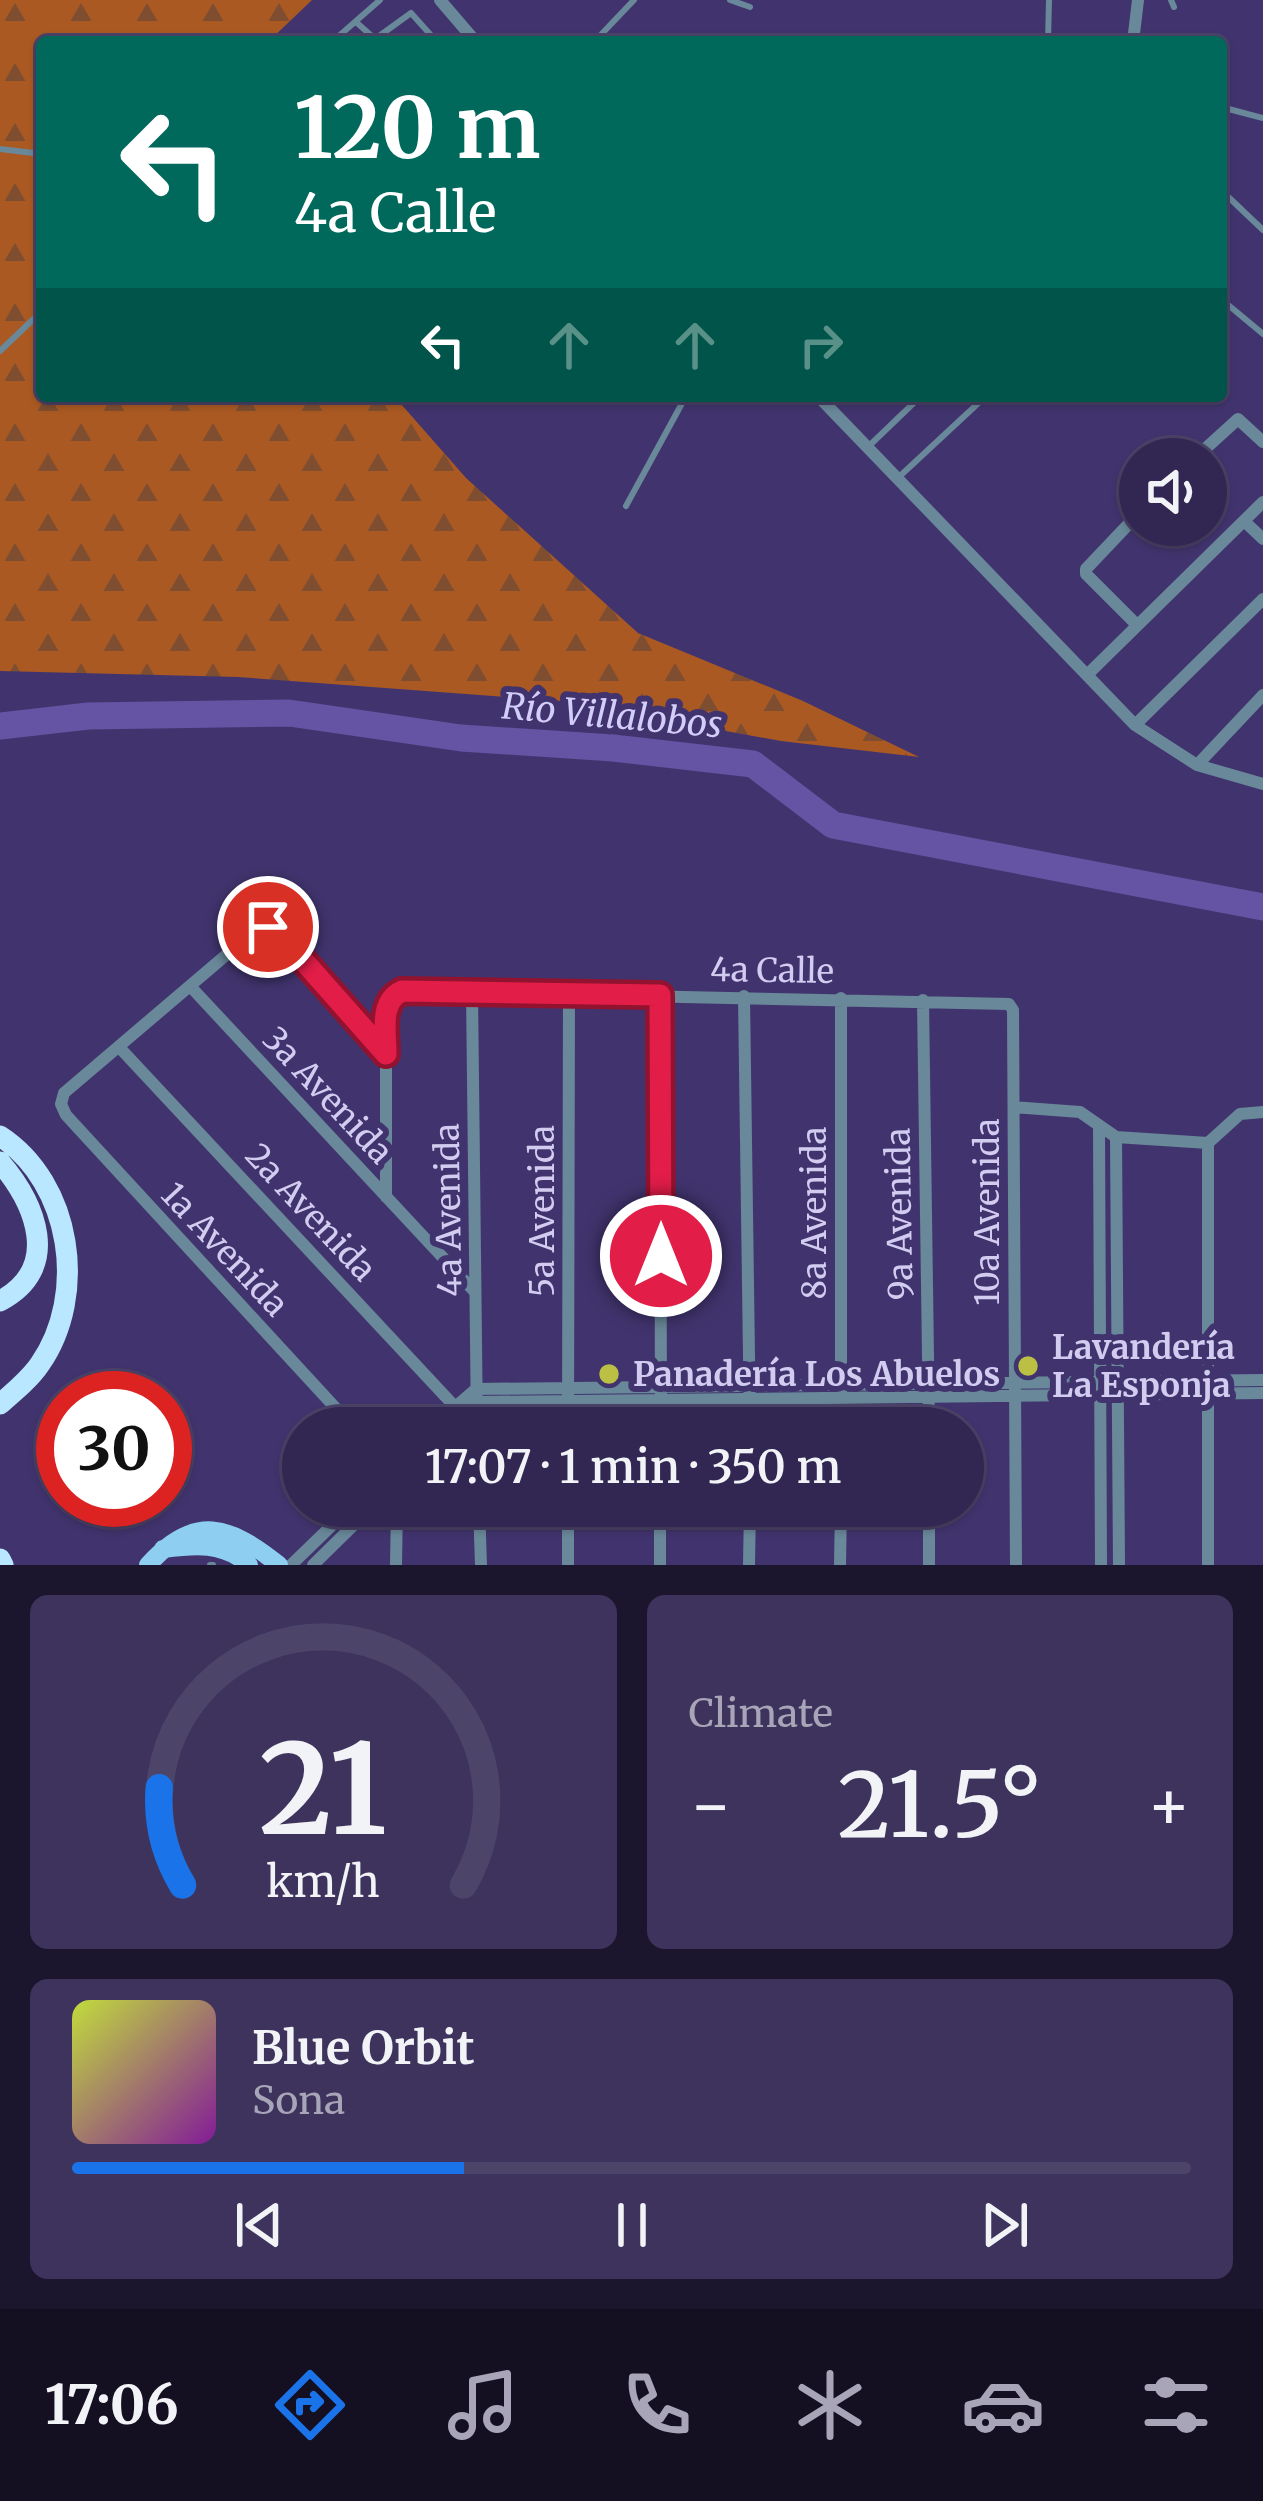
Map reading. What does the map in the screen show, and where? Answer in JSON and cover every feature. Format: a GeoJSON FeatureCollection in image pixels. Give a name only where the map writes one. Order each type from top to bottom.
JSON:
{"type":"FeatureCollection","features":[{"type":"Feature","properties":{"kind":"highway"},"geometry":{"type":"LineString","coordinates":[[0,1136],[38,1175],[59,1214],[68,1256],[66,1297],[56,1332],[40,1364],[0,1404]]}},
{"type":"Feature","properties":{"kind":"highway"},"geometry":{"type":"LineString","coordinates":[[0,1162],[22,1187],[36,1218],[38,1251],[29,1274],[0,1301]]}},
{"type":"Feature","properties":{"kind":"main road"},"geometry":{"type":"LineString","coordinates":[[148,1565],[178,1535],[190,1531],[218,1531],[250,1542],[279,1565]]}},
{"type":"Feature","properties":{"kind":"main road"},"geometry":{"type":"LineString","coordinates":[[163,1549],[212,1546],[230,1550],[249,1565]]}},
{"type":"Feature","properties":{"kind":"street"},"geometry":{"type":"LineString","coordinates":[[440,0],[471,36]]}},
{"type":"Feature","properties":{"kind":"street"},"geometry":{"type":"LineString","coordinates":[[1134,36],[1138,0]]}},
{"type":"Feature","properties":{"kind":"street"},"geometry":{"type":"LineString","coordinates":[[824,402],[1135,725],[1198,765],[1263,784]]}},
{"type":"Feature","properties":{"kind":"street"},"geometry":{"type":"LineString","coordinates":[[1217,438],[1238,419],[1263,442]]}},
{"type":"Feature","properties":{"kind":"street"},"geometry":{"type":"LineString","coordinates":[[1087,675],[1263,502]]}},
{"type":"Feature","properties":{"kind":"street"},"geometry":{"type":"LineString","coordinates":[[1244,520],[1263,539]]}},
{"type":"Feature","properties":{"kind":"street"},"geometry":{"type":"LineString","coordinates":[[1119,534],[1086,574],[1137,625]]}},
{"type":"Feature","properties":{"kind":"street"},"geometry":{"type":"LineString","coordinates":[[1135,725],[1263,599]]}},
{"type":"Feature","properties":{"kind":"street"},"geometry":{"type":"LineString","coordinates":[[1198,765],[1263,695]]}},
{"type":"Feature","properties":{"kind":"street"},"geometry":{"type":"LineString","coordinates":[[118,1047],[259,927],[278,932],[386,1054],[386,1197]]}},
{"type":"Feature","properties":{"kind":"street","name":"3a Avenida"},"geometry":{"type":"LineString","coordinates":[[190,986],[476,1293]]}},
{"type":"Feature","properties":{"kind":"street","name":"4a Calle"},"geometry":{"type":"LineString","coordinates":[[386,1054],[386,1006],[402,991],[1009,1004]]}},
{"type":"Feature","properties":{"kind":"street","name":"4a Avenida"},"geometry":{"type":"LineString","coordinates":[[472,992],[476,1407]]}},
{"type":"Feature","properties":{"kind":"street","name":"5a Avenida"},"geometry":{"type":"LineString","coordinates":[[568,1407],[569,994]]}},
{"type":"Feature","properties":{"kind":"street"},"geometry":{"type":"LineString","coordinates":[[660,995],[662,1407]]}},
{"type":"Feature","properties":{"kind":"street"},"geometry":{"type":"LineString","coordinates":[[744,996],[750,1407]]}},
{"type":"Feature","properties":{"kind":"street","name":"8a Avenida"},"geometry":{"type":"LineString","coordinates":[[841,1407],[842,998]]}},
{"type":"Feature","properties":{"kind":"street","name":"9a Avenida"},"geometry":{"type":"LineString","coordinates":[[923,1000],[928,1407]]}},
{"type":"Feature","properties":{"kind":"street","name":"10a Avenida"},"geometry":{"type":"LineString","coordinates":[[1009,1004],[1013,1010],[1016,1565]]}},
{"type":"Feature","properties":{"kind":"street","name":"1a Avenida"},"geometry":{"type":"LineString","coordinates":[[118,1047],[64,1094],[61,1104],[66,1115],[335,1407]]}},
{"type":"Feature","properties":{"kind":"street","name":"2a Avenida"},"geometry":{"type":"LineString","coordinates":[[118,1047],[455,1407]]}},
{"type":"Feature","properties":{"kind":"street"},"geometry":{"type":"LineString","coordinates":[[1014,1108],[1080,1112],[1116,1137],[1208,1143],[1240,1114],[1263,1112]]}},
{"type":"Feature","properties":{"kind":"street"},"geometry":{"type":"LineString","coordinates":[[1099,1128],[1101,1565]]}},
{"type":"Feature","properties":{"kind":"street"},"geometry":{"type":"LineString","coordinates":[[1116,1137],[1119,1565]]}},
{"type":"Feature","properties":{"kind":"street"},"geometry":{"type":"LineString","coordinates":[[1208,1143],[1208,1565]]}},
{"type":"Feature","properties":{"kind":"street"},"geometry":{"type":"LineString","coordinates":[[464,1407],[476,1396],[1205,1387],[1263,1380]]}},
{"type":"Feature","properties":{"kind":"street"},"geometry":{"type":"LineString","coordinates":[[1205,1387],[1263,1393]]}},
{"type":"Feature","properties":{"kind":"street"},"geometry":{"type":"LineString","coordinates":[[291,1565],[330,1527]]}},
{"type":"Feature","properties":{"kind":"street"},"geometry":{"type":"LineString","coordinates":[[313,1565],[352,1527]]}},
{"type":"Feature","properties":{"kind":"street"},"geometry":{"type":"LineString","coordinates":[[396,1565],[397,1527]]}},
{"type":"Feature","properties":{"kind":"street"},"geometry":{"type":"LineString","coordinates":[[480,1527],[481,1565]]}},
{"type":"Feature","properties":{"kind":"street"},"geometry":{"type":"LineString","coordinates":[[568,1527],[568,1565]]}},
{"type":"Feature","properties":{"kind":"street"},"geometry":{"type":"LineString","coordinates":[[660,1527],[660,1565]]}},
{"type":"Feature","properties":{"kind":"street"},"geometry":{"type":"LineString","coordinates":[[749,1527],[749,1565]]}},
{"type":"Feature","properties":{"kind":"street"},"geometry":{"type":"LineString","coordinates":[[840,1565],[841,1527]]}},
{"type":"Feature","properties":{"kind":"street"},"geometry":{"type":"LineString","coordinates":[[928,1565],[929,1527]]}},
{"type":"Feature","properties":{"kind":"lane"},"geometry":{"type":"LineString","coordinates":[[339,36],[380,0]]}},
{"type":"Feature","properties":{"kind":"lane"},"geometry":{"type":"LineString","coordinates":[[600,36],[634,0]]}},
{"type":"Feature","properties":{"kind":"lane"},"geometry":{"type":"LineString","coordinates":[[730,0],[750,7]]}},
{"type":"Feature","properties":{"kind":"lane"},"geometry":{"type":"LineString","coordinates":[[1048,36],[1049,0]]}},
{"type":"Feature","properties":{"kind":"lane"},"geometry":{"type":"LineString","coordinates":[[382,36],[411,13],[431,36]]}},
{"type":"Feature","properties":{"kind":"lane"},"geometry":{"type":"LineString","coordinates":[[356,22],[371,36]]}},
{"type":"Feature","properties":{"kind":"lane"},"geometry":{"type":"LineString","coordinates":[[1227,109],[1263,118]]}},
{"type":"Feature","properties":{"kind":"lane"},"geometry":{"type":"LineString","coordinates":[[0,149],[36,153]]}},
{"type":"Feature","properties":{"kind":"lane"},"geometry":{"type":"LineString","coordinates":[[1227,196],[1263,230]]}},
{"type":"Feature","properties":{"kind":"lane"},"geometry":{"type":"LineString","coordinates":[[1227,304],[1263,334]]}},
{"type":"Feature","properties":{"kind":"lane"},"geometry":{"type":"LineString","coordinates":[[0,351],[36,316]]}},
{"type":"Feature","properties":{"kind":"lane"},"geometry":{"type":"LineString","coordinates":[[626,506],[683,402]]}},
{"type":"Feature","properties":{"kind":"lane"},"geometry":{"type":"LineString","coordinates":[[867,447],[916,402]]}},
{"type":"Feature","properties":{"kind":"lane"},"geometry":{"type":"LineString","coordinates":[[897,478],[979,402]]}},
{"type":"Feature","properties":{"kind":"green space"},"geometry":{"type":"Polygon","coordinates":[[[0,0],[312,0],[274,36],[36,36],[36,402],[399,402],[466,478],[638,633],[803,701],[919,757],[781,741],[562,701],[238,677],[0,671],[0,0]]]}},
{"type":"Feature","properties":{"kind":"waterway","name":"Río Villalobos"},"geometry":{"type":"LineString","coordinates":[[0,726],[88,716],[289,713],[461,738],[753,764],[833,825],[1263,907]]}},
{"type":"Feature","properties":{"kind":"place","name":"Lavandería La Esponja"},"geometry":{"type":"Point","coordinates":[1028,1366]}},
{"type":"Feature","properties":{"kind":"place","name":"Panadería Los Abuelos"},"geometry":{"type":"Point","coordinates":[609,1374]}},
{"type":"Feature","properties":{"kind":"route"},"geometry":{"type":"LineString","coordinates":[[268,927],[278,932],[386,1054],[386,1006],[402,991],[660,995],[661,1256]]}}]}
